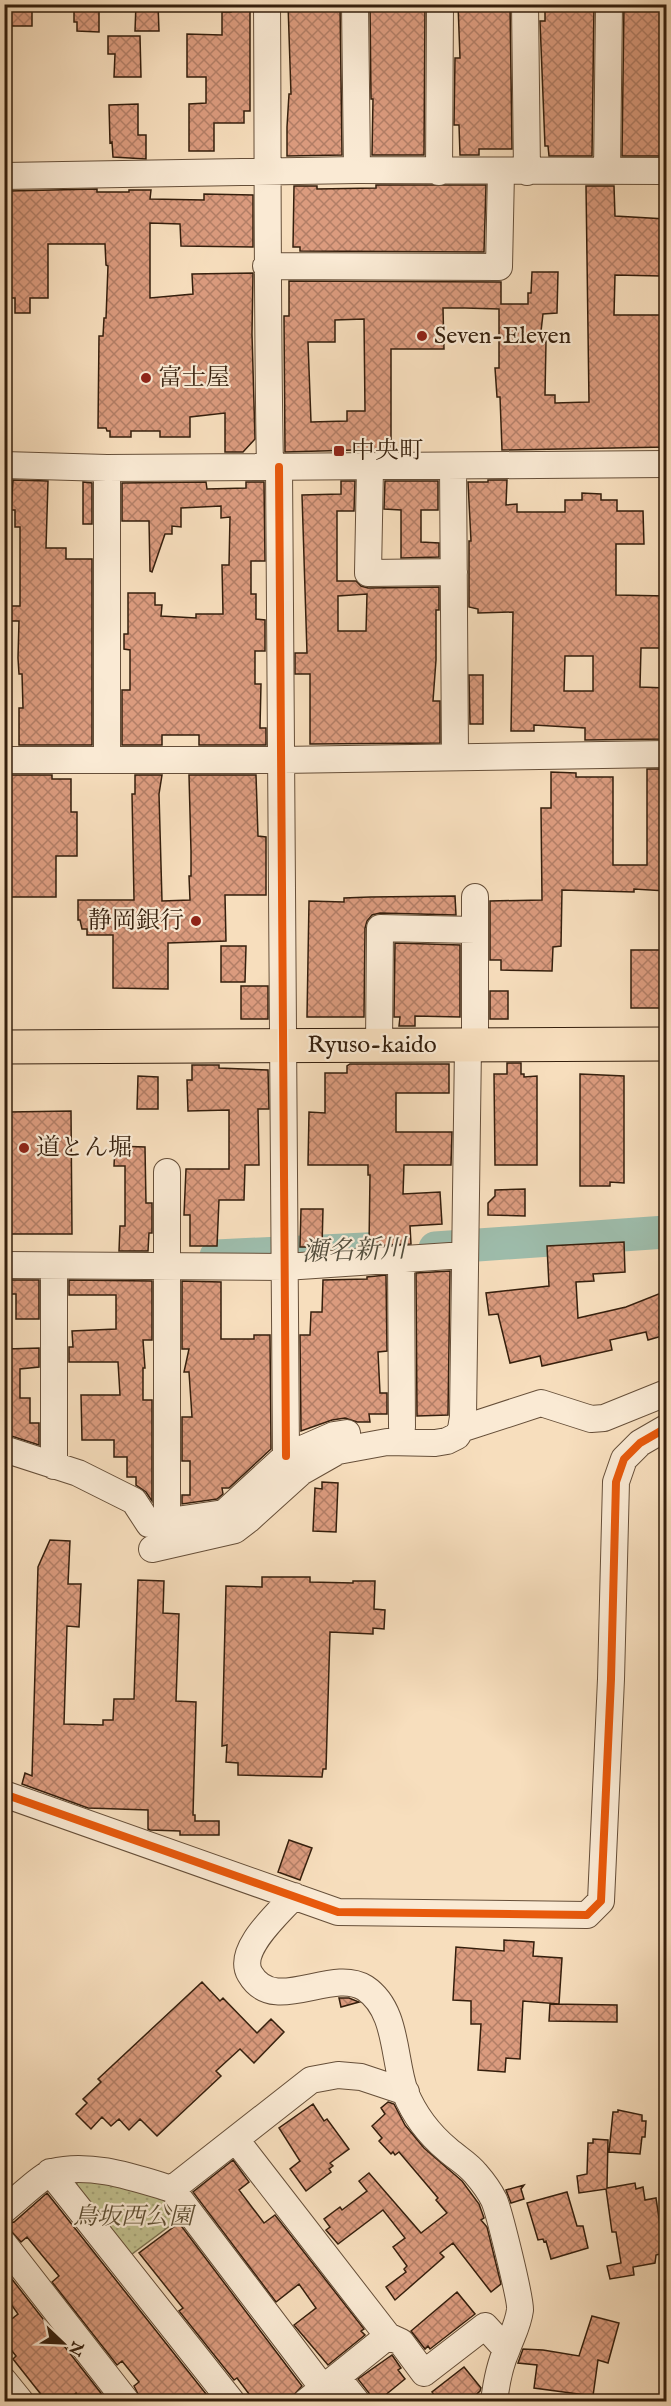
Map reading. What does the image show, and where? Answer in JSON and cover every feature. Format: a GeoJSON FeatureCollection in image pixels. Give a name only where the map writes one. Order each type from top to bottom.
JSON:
{"type":"FeatureCollection","features":[{"type":"Feature","properties":{"kind":"main road","name":"Ryuso-kaido"},"geometry":{"type":"LineString","coordinates":[[4,1047],[666,1044]]}},
{"type":"Feature","properties":{"kind":"street"},"geometry":{"type":"LineString","coordinates":[[267,4],[269,171],[266,266],[274,467],[280,760],[286,1456]]}},
{"type":"Feature","properties":{"kind":"street"},"geometry":{"type":"LineString","coordinates":[[355,4],[357,170]]}},
{"type":"Feature","properties":{"kind":"street"},"geometry":{"type":"LineString","coordinates":[[439,172],[440,4]]}},
{"type":"Feature","properties":{"kind":"street"},"geometry":{"type":"LineString","coordinates":[[525,4],[527,172]]}},
{"type":"Feature","properties":{"kind":"street"},"geometry":{"type":"LineString","coordinates":[[607,171],[609,4]]}},
{"type":"Feature","properties":{"kind":"street"},"geometry":{"type":"LineString","coordinates":[[4,176],[357,170],[666,171]]}},
{"type":"Feature","properties":{"kind":"street"},"geometry":{"type":"LineString","coordinates":[[266,266],[499,267],[501,172]]}},
{"type":"Feature","properties":{"kind":"street"},"geometry":{"type":"LineString","coordinates":[[4,465],[107,468],[666,464]]}},
{"type":"Feature","properties":{"kind":"street"},"geometry":{"type":"LineString","coordinates":[[453,466],[455,756]]}},
{"type":"Feature","properties":{"kind":"street"},"geometry":{"type":"LineString","coordinates":[[370,467],[368,573],[454,572]]}},
{"type":"Feature","properties":{"kind":"street"},"geometry":{"type":"LineString","coordinates":[[107,468],[107,760]]}},
{"type":"Feature","properties":{"kind":"street"},"geometry":{"type":"LineString","coordinates":[[4,759],[280,760],[666,754]]}},
{"type":"Feature","properties":{"kind":"street"},"geometry":{"type":"LineString","coordinates":[[152,1550],[235,1530],[301,1472],[338,1451],[387,1442],[447,1442],[457,1436],[462,1423],[475,897]]}},
{"type":"Feature","properties":{"kind":"street"},"geometry":{"type":"LineString","coordinates":[[380,1045],[380,928],[475,930]]}},
{"type":"Feature","properties":{"kind":"street"},"geometry":{"type":"LineString","coordinates":[[167,1172],[167,1522]]}},
{"type":"Feature","properties":{"kind":"street"},"geometry":{"type":"LineString","coordinates":[[4,1265],[285,1267],[465,1255]]}},
{"type":"Feature","properties":{"kind":"street"},"geometry":{"type":"LineString","coordinates":[[401,1259],[402,1426]]}},
{"type":"Feature","properties":{"kind":"street"},"geometry":{"type":"LineString","coordinates":[[54,1266],[54,1466]]}},
{"type":"Feature","properties":{"kind":"street"},"geometry":{"type":"LineString","coordinates":[[4,1449],[78,1473],[134,1501],[149,1524],[224,1513],[286,1456],[334,1435],[372,1428],[450,1426],[541,1403],[591,1419],[604,1418],[666,1393]]}},
{"type":"Feature","properties":{"kind":"street"},"geometry":{"type":"LineString","coordinates":[[4,1794],[338,1912],[587,1915],[601,1901],[611,1679],[616,1482],[624,1459],[640,1443],[666,1428]]}},
{"type":"Feature","properties":{"kind":"street"},"geometry":{"type":"LineString","coordinates":[[294,1896],[248,1952],[246,1965],[251,1977],[263,1988],[286,1992],[334,1983],[350,1983],[363,1987],[377,1998],[387,2015],[405,2092],[426,2128],[471,2169],[486,2185],[495,2201],[520,2307],[516,2331],[506,2349],[494,2402]]}},
{"type":"Feature","properties":{"kind":"street"},"geometry":{"type":"LineString","coordinates":[[172,2189],[311,2079],[338,2074],[361,2078],[405,2092]]}},
{"type":"Feature","properties":{"kind":"street"},"geometry":{"type":"LineString","coordinates":[[236,2140],[388,2336],[401,2343],[424,2373],[485,2326],[506,2349]]}},
{"type":"Feature","properties":{"kind":"street"},"geometry":{"type":"LineString","coordinates":[[4,2210],[50,2172],[82,2170],[119,2173],[172,2189],[322,2389],[357,2402]]}},
{"type":"Feature","properties":{"kind":"street"},"geometry":{"type":"LineString","coordinates":[[50,2172],[232,2402]]}},
{"type":"Feature","properties":{"kind":"street"},"geometry":{"type":"LineString","coordinates":[[4,2244],[127,2402]]}},
{"type":"Feature","properties":{"kind":"street"},"geometry":{"type":"LineString","coordinates":[[322,2389],[388,2336]]}},
{"type":"Feature","properties":{"kind":"street"},"geometry":{"type":"LineString","coordinates":[[4,2381],[21,2402]]}},
{"type":"Feature","properties":{"kind":"green space","name":"鳥坂西公園"},"geometry":{"type":"Polygon","coordinates":[[[79,2179],[157,2193],[183,2216],[128,2257],[74,2189],[79,2179]]]}},
{"type":"Feature","properties":{"kind":"building"},"geometry":{"type":"Polygon","coordinates":[[[4,4],[32,4],[32,26],[4,26],[4,4]]]}},
{"type":"Feature","properties":{"kind":"building"},"geometry":{"type":"Polygon","coordinates":[[[77,4],[99,4],[99,32],[77,31],[74,9],[77,9],[77,4]]]}},
{"type":"Feature","properties":{"kind":"building"},"geometry":{"type":"Polygon","coordinates":[[[136,4],[158,4],[159,31],[135,31],[136,4]]]}},
{"type":"Feature","properties":{"kind":"building"},"geometry":{"type":"Polygon","coordinates":[[[231,4],[250,4],[250,111],[244,111],[244,123],[214,123],[214,151],[189,151],[189,104],[206,103],[206,77],[187,77],[187,34],[222,35],[222,12],[231,12],[231,4]]]}},
{"type":"Feature","properties":{"kind":"building"},"geometry":{"type":"Polygon","coordinates":[[[288,4],[340,4],[342,155],[287,156],[289,94],[291,94],[288,4]]]}},
{"type":"Feature","properties":{"kind":"building"},"geometry":{"type":"Polygon","coordinates":[[[370,4],[425,4],[424,155],[372,155],[370,4]]]}},
{"type":"Feature","properties":{"kind":"building"},"geometry":{"type":"Polygon","coordinates":[[[458,4],[510,4],[512,149],[479,149],[479,155],[460,155],[459,125],[454,125],[455,58],[460,58],[458,4]]]}},
{"type":"Feature","properties":{"kind":"building"},"geometry":{"type":"Polygon","coordinates":[[[545,4],[594,4],[592,156],[549,156],[548,146],[545,146],[540,21],[545,21],[545,4]]]}},
{"type":"Feature","properties":{"kind":"building"},"geometry":{"type":"Polygon","coordinates":[[[624,4],[666,4],[666,156],[622,156],[624,4]]]}},
{"type":"Feature","properties":{"kind":"building"},"geometry":{"type":"Polygon","coordinates":[[[108,36],[140,36],[141,77],[114,77],[115,54],[108,54],[108,36]]]}},
{"type":"Feature","properties":{"kind":"building"},"geometry":{"type":"Polygon","coordinates":[[[138,104],[138,135],[146,135],[146,159],[113,157],[112,142],[110,143],[109,105],[138,104]]]}},
{"type":"Feature","properties":{"kind":"building"},"geometry":{"type":"Polygon","coordinates":[[[376,185],[486,185],[484,252],[300,251],[300,247],[293,247],[294,186],[317,186],[317,189],[376,188],[376,185]]]}},
{"type":"Feature","properties":{"kind":"building"},"geometry":{"type":"Polygon","coordinates":[[[586,186],[614,186],[615,216],[666,219],[666,273],[662,273],[661,276],[615,275],[614,315],[666,315],[666,447],[502,450],[500,397],[497,397],[495,368],[499,368],[499,309],[443,308],[444,349],[391,349],[391,449],[285,452],[284,316],[289,316],[289,281],[501,282],[501,304],[528,304],[532,272],[558,272],[557,313],[543,314],[540,340],[546,341],[545,395],[555,395],[555,403],[589,402],[586,186]],[[364,319],[335,320],[335,342],[308,342],[311,422],[347,421],[347,411],[365,411],[364,319]]]}},
{"type":"Feature","properties":{"kind":"building"},"geometry":{"type":"Polygon","coordinates":[[[97,189],[97,192],[151,190],[150,199],[204,200],[204,194],[253,195],[253,247],[181,246],[180,224],[150,223],[150,298],[193,294],[192,274],[253,273],[255,439],[243,452],[225,452],[225,413],[190,417],[190,437],[160,437],[160,431],[131,431],[131,437],[110,437],[110,431],[106,428],[98,428],[99,336],[103,336],[104,318],[106,318],[108,266],[106,265],[105,244],[48,244],[48,298],[30,298],[30,313],[15,313],[15,298],[5,298],[5,201],[9,200],[9,191],[97,189]]]}},
{"type":"Feature","properties":{"kind":"building"},"geometry":{"type":"Polygon","coordinates":[[[13,480],[48,481],[46,548],[66,548],[66,559],[92,559],[92,745],[19,745],[19,708],[23,708],[22,674],[19,674],[18,658],[19,621],[11,621],[11,606],[20,606],[20,527],[15,527],[15,510],[11,510],[13,480]]]}},
{"type":"Feature","properties":{"kind":"building"},"geometry":{"type":"Polygon","coordinates":[[[488,480],[507,480],[506,505],[517,504],[517,512],[565,512],[565,500],[582,500],[582,493],[601,494],[601,500],[617,500],[617,511],[643,511],[644,544],[616,544],[616,595],[666,596],[666,648],[641,648],[640,687],[666,688],[666,739],[585,740],[585,728],[534,725],[534,731],[511,731],[513,612],[478,613],[478,609],[469,607],[469,541],[471,541],[468,482],[488,482],[488,480]],[[565,656],[564,691],[593,691],[593,656],[565,656]]]}},
{"type":"Feature","properties":{"kind":"building"},"geometry":{"type":"Polygon","coordinates":[[[341,481],[355,481],[354,511],[337,511],[337,581],[356,581],[368,588],[439,587],[433,701],[440,701],[440,743],[310,744],[310,674],[295,674],[295,653],[307,653],[302,495],[341,494],[341,481]],[[367,594],[338,596],[338,631],[366,631],[367,594]]]}},
{"type":"Feature","properties":{"kind":"building"},"geometry":{"type":"Polygon","coordinates":[[[385,481],[438,481],[438,510],[421,510],[421,542],[439,543],[439,557],[401,558],[401,510],[384,509],[385,481]]]}},
{"type":"Feature","properties":{"kind":"building"},"geometry":{"type":"Polygon","coordinates":[[[83,482],[92,483],[92,524],[83,524],[83,482]]]}},
{"type":"Feature","properties":{"kind":"building"},"geometry":{"type":"Polygon","coordinates":[[[206,482],[207,489],[246,488],[246,482],[264,482],[265,561],[251,561],[251,594],[256,594],[256,619],[265,620],[265,651],[255,651],[255,684],[261,684],[260,728],[266,728],[266,745],[199,745],[199,735],[162,735],[162,745],[122,745],[122,690],[130,690],[130,650],[124,649],[124,634],[128,634],[128,593],[155,593],[155,605],[162,605],[161,616],[196,618],[196,614],[223,614],[222,565],[229,565],[230,517],[221,518],[221,506],[181,508],[181,527],[172,526],[172,534],[165,534],[152,572],[150,571],[149,521],[122,521],[122,483],[206,482]]]}},
{"type":"Feature","properties":{"kind":"building"},"geometry":{"type":"Polygon","coordinates":[[[469,675],[483,675],[483,724],[470,724],[469,675]]]}},
{"type":"Feature","properties":{"kind":"building"},"geometry":{"type":"Polygon","coordinates":[[[647,769],[666,769],[666,891],[562,890],[561,946],[553,947],[552,971],[501,970],[501,960],[490,960],[490,901],[542,900],[541,808],[551,808],[551,772],[576,773],[576,777],[613,777],[613,865],[647,865],[647,769]]]}},
{"type":"Feature","properties":{"kind":"building"},"geometry":{"type":"Polygon","coordinates":[[[4,775],[52,775],[52,779],[71,779],[71,812],[77,812],[77,856],[56,856],[56,897],[4,897],[4,775]]]}},
{"type":"Feature","properties":{"kind":"building"},"geometry":{"type":"Polygon","coordinates":[[[135,775],[162,775],[159,794],[162,901],[190,900],[189,775],[256,775],[258,836],[266,837],[266,895],[225,895],[226,941],[168,943],[168,989],[113,988],[113,935],[87,935],[87,929],[82,929],[80,920],[78,920],[78,900],[134,900],[132,794],[135,794],[135,775]]]}},
{"type":"Feature","properties":{"kind":"building"},"geometry":{"type":"Polygon","coordinates":[[[455,896],[456,915],[380,913],[372,915],[365,928],[364,1017],[307,1017],[309,901],[344,902],[344,898],[455,896]]]}},
{"type":"Feature","properties":{"kind":"building"},"geometry":{"type":"Polygon","coordinates":[[[395,943],[460,945],[460,1017],[415,1016],[415,1026],[399,1026],[400,1017],[394,1017],[395,943]]]}},
{"type":"Feature","properties":{"kind":"building"},"geometry":{"type":"Polygon","coordinates":[[[221,946],[246,946],[245,982],[221,982],[221,946]]]}},
{"type":"Feature","properties":{"kind":"building"},"geometry":{"type":"Polygon","coordinates":[[[631,950],[666,950],[666,1008],[631,1008],[631,950]]]}},
{"type":"Feature","properties":{"kind":"building"},"geometry":{"type":"Polygon","coordinates":[[[241,986],[268,986],[268,1019],[241,1019],[241,986]]]}},
{"type":"Feature","properties":{"kind":"building"},"geometry":{"type":"Polygon","coordinates":[[[490,991],[508,991],[508,1019],[490,1019],[490,991]]]}},
{"type":"Feature","properties":{"kind":"building"},"geometry":{"type":"Polygon","coordinates":[[[507,1063],[521,1063],[521,1074],[524,1074],[524,1077],[537,1076],[537,1165],[495,1165],[494,1074],[507,1074],[507,1063]]]}},
{"type":"Feature","properties":{"kind":"building"},"geometry":{"type":"Polygon","coordinates":[[[350,1064],[449,1064],[449,1093],[396,1093],[396,1132],[452,1132],[451,1165],[404,1165],[403,1194],[440,1192],[442,1224],[410,1226],[411,1244],[369,1246],[370,1175],[368,1175],[368,1165],[308,1165],[309,1112],[325,1113],[325,1073],[347,1073],[347,1066],[350,1064]]]}},
{"type":"Feature","properties":{"kind":"building"},"geometry":{"type":"Polygon","coordinates":[[[192,1065],[268,1070],[269,1109],[258,1109],[259,1165],[245,1165],[244,1200],[219,1200],[217,1246],[190,1246],[190,1215],[184,1215],[186,1169],[229,1169],[229,1110],[188,1111],[187,1080],[192,1080],[192,1065]]]}},
{"type":"Feature","properties":{"kind":"building"},"geometry":{"type":"Polygon","coordinates":[[[580,1074],[624,1076],[624,1183],[610,1182],[610,1186],[580,1186],[580,1074]]]}},
{"type":"Feature","properties":{"kind":"building"},"geometry":{"type":"Polygon","coordinates":[[[138,1076],[158,1077],[158,1109],[137,1109],[138,1076]]]}},
{"type":"Feature","properties":{"kind":"building"},"geometry":{"type":"Polygon","coordinates":[[[71,1111],[72,1234],[9,1234],[9,1112],[71,1111]]]}},
{"type":"Feature","properties":{"kind":"building"},"geometry":{"type":"Polygon","coordinates":[[[115,1146],[145,1147],[146,1203],[152,1203],[152,1233],[149,1233],[148,1251],[119,1251],[120,1226],[125,1226],[125,1166],[114,1166],[115,1146]]]}},
{"type":"Feature","properties":{"kind":"building"},"geometry":{"type":"Polygon","coordinates":[[[525,1189],[525,1216],[488,1215],[488,1203],[495,1196],[495,1190],[525,1189]]]}},
{"type":"Feature","properties":{"kind":"building"},"geometry":{"type":"Polygon","coordinates":[[[301,1209],[323,1209],[322,1247],[300,1247],[301,1209]]]}},
{"type":"Feature","properties":{"kind":"building"},"geometry":{"type":"Polygon","coordinates":[[[624,1242],[625,1272],[593,1274],[594,1281],[576,1282],[578,1318],[626,1307],[666,1291],[666,1324],[659,1327],[662,1336],[648,1340],[646,1332],[610,1340],[612,1350],[542,1366],[540,1356],[510,1363],[498,1314],[489,1315],[486,1293],[549,1286],[547,1246],[624,1242]]]}},
{"type":"Feature","properties":{"kind":"building"},"geometry":{"type":"Polygon","coordinates":[[[450,1271],[448,1415],[417,1416],[416,1273],[450,1271]]]}},
{"type":"Feature","properties":{"kind":"building"},"geometry":{"type":"Polygon","coordinates":[[[386,1275],[387,1351],[378,1352],[380,1393],[387,1393],[387,1414],[369,1414],[370,1422],[357,1422],[345,1418],[332,1420],[301,1431],[300,1335],[310,1335],[311,1312],[322,1312],[323,1280],[367,1279],[367,1277],[386,1275]]]}},
{"type":"Feature","properties":{"kind":"building"},"geometry":{"type":"Polygon","coordinates":[[[7,1280],[39,1280],[39,1319],[16,1319],[16,1294],[7,1294],[7,1280]]]}},
{"type":"Feature","properties":{"kind":"building"},"geometry":{"type":"Polygon","coordinates":[[[69,1280],[152,1281],[152,1340],[143,1340],[145,1368],[143,1368],[143,1400],[152,1400],[152,1501],[146,1492],[136,1485],[136,1477],[127,1477],[127,1457],[114,1457],[114,1440],[82,1440],[81,1395],[120,1395],[118,1362],[69,1362],[69,1347],[73,1347],[72,1331],[116,1329],[116,1295],[69,1295],[69,1280]]]}},
{"type":"Feature","properties":{"kind":"building"},"geometry":{"type":"Polygon","coordinates":[[[182,1281],[221,1282],[221,1339],[254,1339],[254,1335],[270,1335],[271,1449],[229,1488],[222,1488],[223,1494],[217,1499],[182,1504],[182,1495],[190,1495],[190,1461],[182,1461],[182,1417],[192,1417],[189,1372],[184,1372],[189,1349],[182,1349],[182,1281]]]}},
{"type":"Feature","properties":{"kind":"building"},"geometry":{"type":"Polygon","coordinates":[[[39,1348],[39,1367],[20,1369],[20,1398],[30,1398],[30,1423],[39,1423],[39,1445],[5,1434],[7,1393],[4,1393],[4,1363],[7,1363],[7,1349],[39,1348]]]}},
{"type":"Feature","properties":{"kind":"building"},"geometry":{"type":"Polygon","coordinates":[[[322,1482],[338,1483],[336,1532],[313,1531],[315,1488],[322,1489],[322,1482]]]}},
{"type":"Feature","properties":{"kind":"building"},"geometry":{"type":"Polygon","coordinates":[[[50,1540],[70,1541],[68,1584],[81,1584],[79,1627],[67,1626],[64,1724],[103,1725],[103,1720],[113,1720],[114,1699],[134,1699],[138,1580],[164,1581],[163,1613],[179,1614],[176,1701],[196,1702],[193,1815],[195,1815],[195,1821],[219,1821],[219,1835],[180,1835],[180,1831],[150,1830],[148,1829],[148,1810],[88,1808],[22,1784],[25,1773],[32,1776],[38,1567],[50,1540]]]}},
{"type":"Feature","properties":{"kind":"building"},"geometry":{"type":"Polygon","coordinates":[[[262,1577],[310,1577],[310,1582],[375,1581],[374,1609],[385,1610],[384,1629],[373,1628],[373,1634],[330,1632],[326,1769],[323,1769],[322,1777],[238,1775],[238,1763],[226,1762],[227,1745],[222,1746],[226,1586],[262,1587],[262,1577]]]}},
{"type":"Feature","properties":{"kind":"building"},"geometry":{"type":"Polygon","coordinates":[[[289,1840],[312,1848],[300,1880],[278,1872],[289,1840]]]}},
{"type":"Feature","properties":{"kind":"building"},"geometry":{"type":"Polygon","coordinates":[[[504,1940],[534,1942],[533,1956],[562,1958],[559,2004],[523,2001],[520,2059],[506,2058],[505,2072],[478,2070],[481,2024],[471,2024],[471,2001],[453,2000],[456,1947],[504,1951],[504,1940]]]}},
{"type":"Feature","properties":{"kind":"building"},"geometry":{"type":"Polygon","coordinates":[[[202,1982],[220,2001],[223,1998],[257,2033],[271,2019],[284,2032],[254,2063],[240,2049],[216,2071],[221,2076],[157,2136],[140,2119],[129,2130],[119,2119],[111,2126],[102,2117],[91,2129],[76,2114],[87,2103],[83,2099],[101,2082],[98,2079],[202,1982]]]}},
{"type":"Feature","properties":{"kind":"building"},"geometry":{"type":"Polygon","coordinates":[[[339,1998],[349,1998],[359,2002],[341,2007],[339,1998]]]}},
{"type":"Feature","properties":{"kind":"building"},"geometry":{"type":"Polygon","coordinates":[[[550,2004],[617,2005],[617,2022],[549,2021],[550,2004]]]}},
{"type":"Feature","properties":{"kind":"building"},"geometry":{"type":"Polygon","coordinates":[[[388,2102],[394,2104],[405,2125],[424,2148],[462,2181],[479,2204],[484,2218],[481,2220],[487,2227],[501,2284],[491,2292],[453,2243],[440,2253],[444,2257],[395,2300],[386,2287],[406,2272],[404,2269],[407,2266],[393,2247],[405,2238],[383,2210],[338,2244],[326,2230],[330,2227],[324,2219],[340,2207],[342,2210],[367,2191],[359,2181],[369,2173],[421,2233],[447,2213],[436,2200],[438,2198],[399,2152],[395,2155],[393,2152],[391,2154],[379,2141],[382,2138],[372,2126],[385,2114],[381,2108],[388,2102]]]}},
{"type":"Feature","properties":{"kind":"building"},"geometry":{"type":"Polygon","coordinates":[[[313,2104],[324,2121],[327,2119],[349,2149],[330,2163],[333,2166],[329,2169],[331,2172],[306,2191],[290,2169],[300,2161],[279,2128],[313,2104]]]}},
{"type":"Feature","properties":{"kind":"building"},"geometry":{"type":"Polygon","coordinates":[[[618,2110],[642,2115],[642,2121],[646,2121],[645,2137],[642,2137],[640,2154],[609,2152],[613,2112],[618,2112],[618,2110]]]}},
{"type":"Feature","properties":{"kind":"building"},"geometry":{"type":"Polygon","coordinates":[[[593,2139],[608,2140],[607,2188],[635,2183],[636,2189],[643,2187],[645,2200],[656,2198],[664,2253],[656,2255],[655,2263],[633,2267],[634,2275],[610,2279],[607,2266],[621,2263],[616,2232],[612,2232],[606,2189],[579,2193],[577,2176],[587,2174],[588,2143],[593,2143],[593,2139]]]}},
{"type":"Feature","properties":{"kind":"building"},"geometry":{"type":"Polygon","coordinates":[[[233,2160],[249,2182],[239,2190],[264,2223],[275,2215],[364,2329],[361,2331],[365,2335],[328,2365],[294,2325],[316,2308],[299,2284],[276,2302],[193,2192],[233,2160]]]}},
{"type":"Feature","properties":{"kind":"building"},"geometry":{"type":"Polygon","coordinates":[[[524,2185],[521,2189],[524,2199],[511,2203],[506,2190],[524,2185]]]}},
{"type":"Feature","properties":{"kind":"building"},"geometry":{"type":"Polygon","coordinates":[[[567,2192],[577,2226],[583,2226],[588,2248],[551,2259],[546,2241],[538,2240],[527,2203],[567,2192]]]}},
{"type":"Feature","properties":{"kind":"building"},"geometry":{"type":"Polygon","coordinates":[[[47,2193],[210,2399],[207,2402],[142,2402],[134,2386],[139,2382],[122,2361],[117,2365],[52,2282],[59,2276],[27,2237],[21,2242],[10,2230],[4,2229],[4,2225],[14,2222],[47,2193]]]}},
{"type":"Feature","properties":{"kind":"building"},"geometry":{"type":"Polygon","coordinates":[[[179,2223],[302,2386],[288,2402],[255,2402],[237,2378],[234,2380],[179,2311],[183,2308],[139,2253],[179,2223]]]}},
{"type":"Feature","properties":{"kind":"building"},"geometry":{"type":"Polygon","coordinates":[[[4,2269],[104,2397],[98,2402],[82,2402],[76,2393],[65,2402],[47,2402],[13,2359],[16,2356],[4,2341],[4,2325],[18,2314],[4,2294],[4,2269]]]}},
{"type":"Feature","properties":{"kind":"building"},"geometry":{"type":"Polygon","coordinates":[[[457,2292],[475,2314],[430,2349],[428,2346],[425,2349],[411,2331],[457,2292]]]}},
{"type":"Feature","properties":{"kind":"building"},"geometry":{"type":"Polygon","coordinates":[[[592,2316],[619,2323],[608,2363],[598,2360],[593,2396],[534,2388],[537,2365],[518,2363],[523,2349],[579,2356],[592,2316]]]}},
{"type":"Feature","properties":{"kind":"building"},"geometry":{"type":"Polygon","coordinates":[[[392,2355],[401,2368],[398,2370],[405,2379],[378,2401],[372,2401],[358,2379],[392,2355]]]}},
{"type":"Feature","properties":{"kind":"building"},"geometry":{"type":"Polygon","coordinates":[[[464,2367],[481,2388],[480,2391],[468,2402],[439,2402],[432,2392],[464,2367]]]}},
{"type":"Feature","properties":{"kind":"waterway","name":"瀬名新川"},"geometry":{"type":"LineString","coordinates":[[435,1248],[666,1232]]}},
{"type":"Feature","properties":{"kind":"waterway","name":"瀬名新川"},"geometry":{"type":"LineString","coordinates":[[216,1256],[386,1248]]}},
{"type":"Feature","properties":{"kind":"cycle path"},"geometry":{"type":"LineString","coordinates":[[279,467],[286,1456]]}},
{"type":"Feature","properties":{"kind":"cycle path"},"geometry":{"type":"LineString","coordinates":[[4,1794],[338,1912],[587,1915],[601,1901],[611,1679],[616,1482],[624,1459],[640,1443],[666,1428]]}},
{"type":"Feature","properties":{"kind":"place","name":"Seven-Eleven"},"geometry":{"type":"Point","coordinates":[422,336]}},
{"type":"Feature","properties":{"kind":"place","name":"富士屋"},"geometry":{"type":"Point","coordinates":[146,378]}},
{"type":"Feature","properties":{"kind":"place","name":"中央町"},"geometry":{"type":"Point","coordinates":[339,451]}},
{"type":"Feature","properties":{"kind":"place","name":"静岡銀行"},"geometry":{"type":"Point","coordinates":[196,921]}},
{"type":"Feature","properties":{"kind":"place","name":"道とん堀"},"geometry":{"type":"Point","coordinates":[24,1148]}}]}
